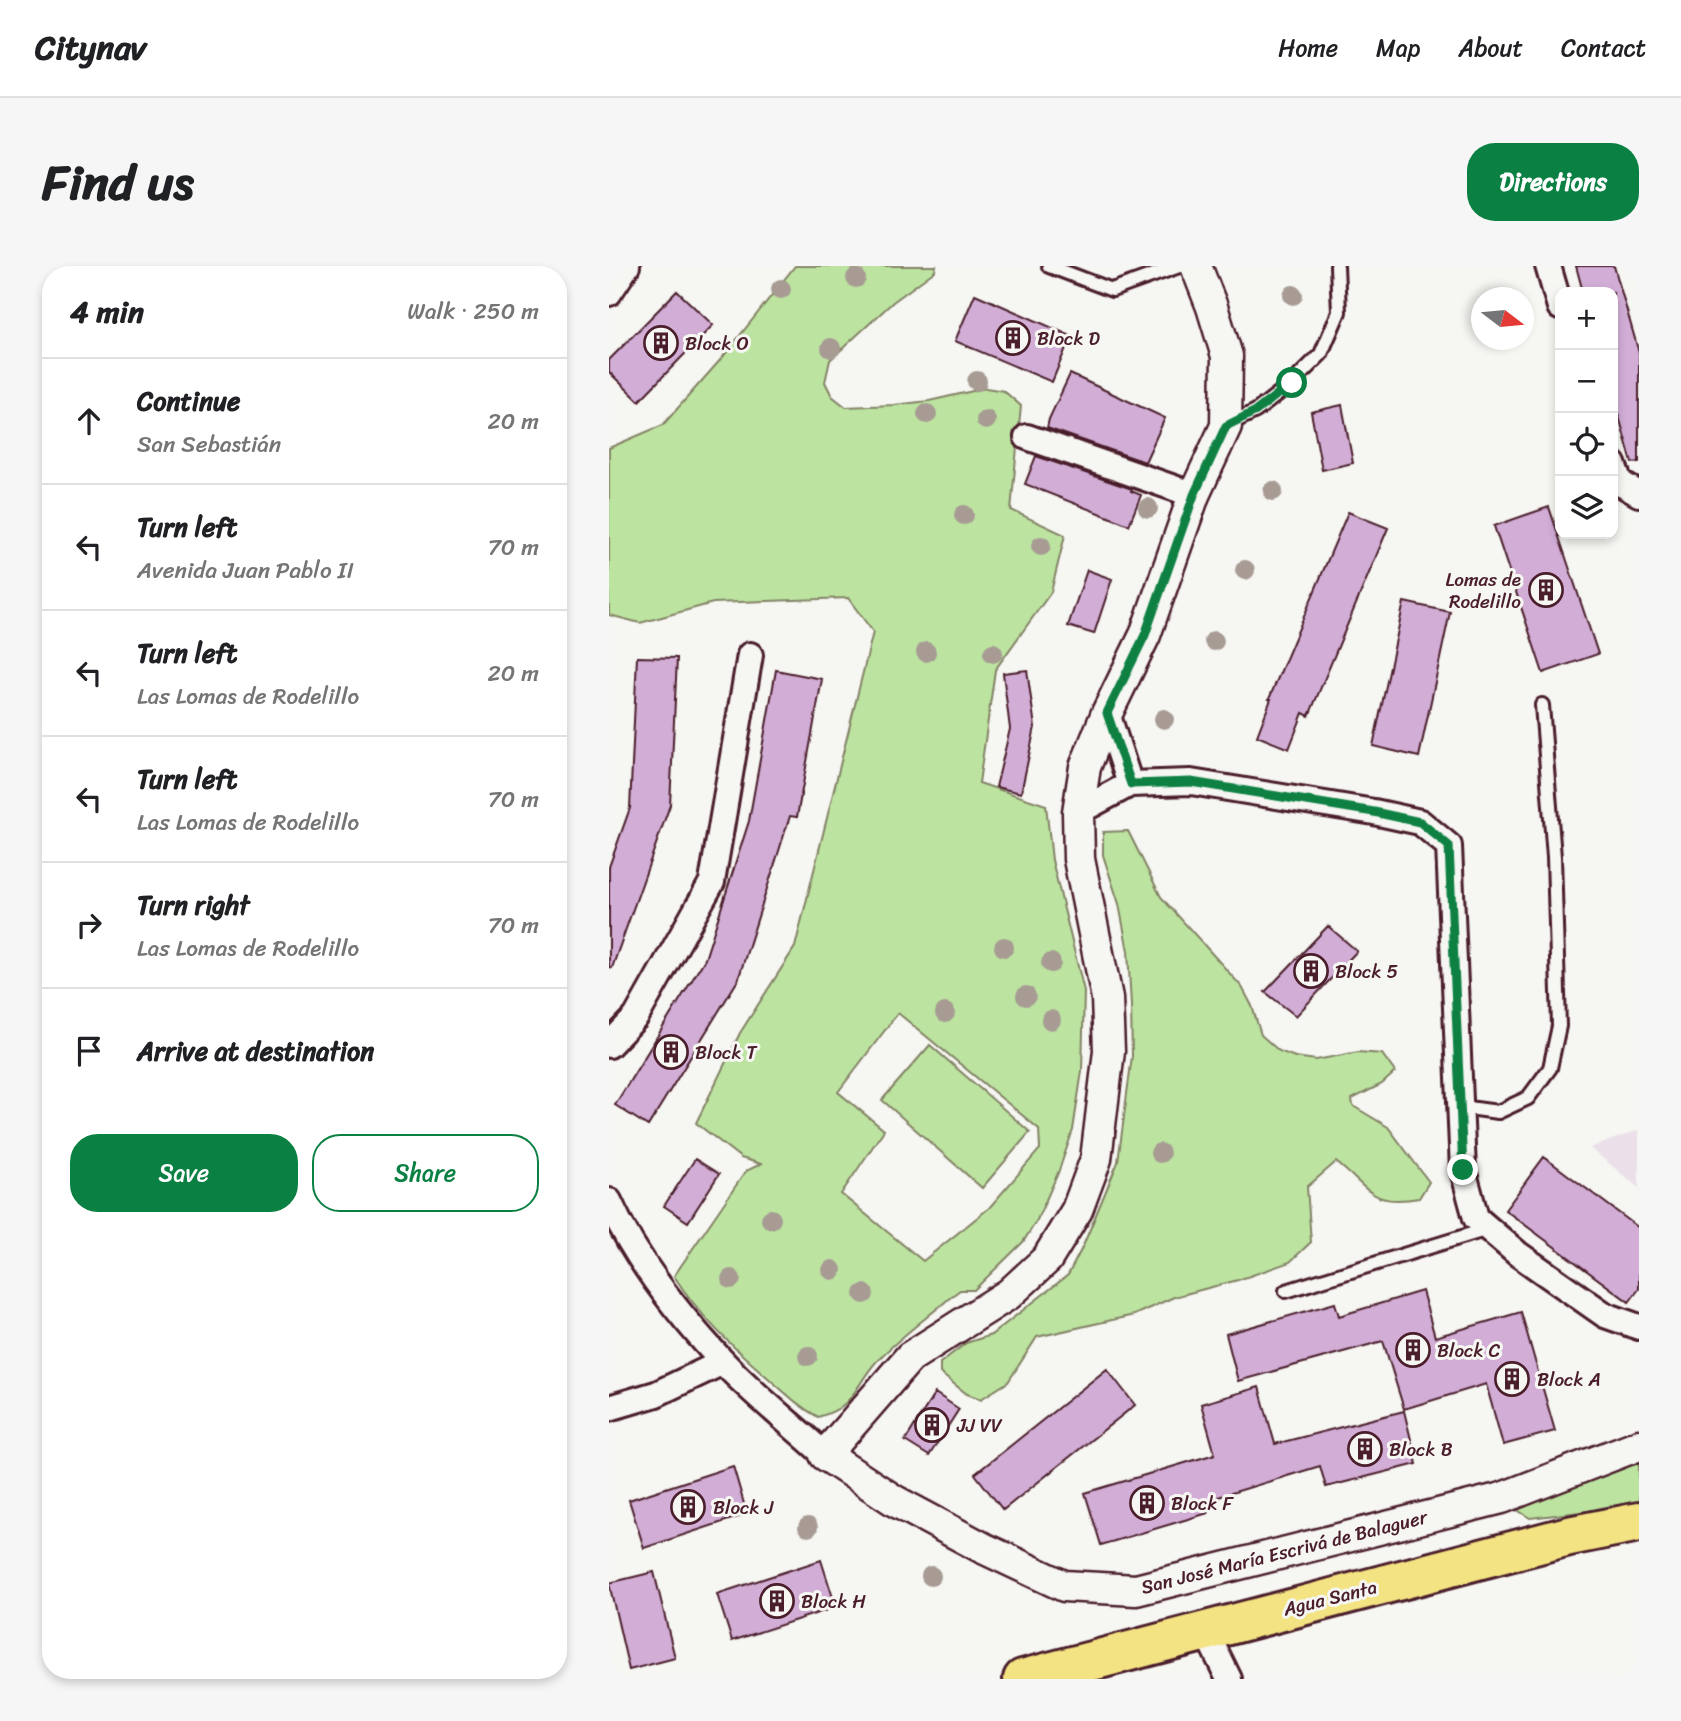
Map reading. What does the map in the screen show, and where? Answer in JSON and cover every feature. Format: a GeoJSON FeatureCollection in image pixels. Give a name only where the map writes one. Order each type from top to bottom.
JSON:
{"type":"FeatureCollection","features":[{"type":"Feature","properties":{"kind":"main road","name":"Agua Santa"},"geometry":{"type":"LineString","coordinates":[[1023,1679],[1569,1536],[1639,1522]]}},
{"type":"Feature","properties":{"kind":"street"},"geometry":{"type":"LineString","coordinates":[[609,293],[627,266]]}},
{"type":"Feature","properties":{"kind":"street"},"geometry":{"type":"LineString","coordinates":[[825,1455],[910,1357],[1009,1294],[1047,1259],[1077,1210],[1096,1158],[1109,1051],[1107,998],[1079,859],[1078,812],[1085,766],[1145,635],[1194,495],[1226,426],[1227,356],[1196,266]]}},
{"type":"Feature","properties":{"kind":"street"},"geometry":{"type":"LineString","coordinates":[[1548,266],[1555,290]]}},
{"type":"Feature","properties":{"kind":"street"},"geometry":{"type":"LineString","coordinates":[[1027,437],[1194,495]]}},
{"type":"Feature","properties":{"kind":"street"},"geometry":{"type":"LineString","coordinates":[[1617,476],[1620,483],[1639,494]]}},
{"type":"Feature","properties":{"kind":"street"},"geometry":{"type":"LineString","coordinates":[[609,1045],[636,1017],[712,882],[750,655]]}},
{"type":"Feature","properties":{"kind":"street"},"geometry":{"type":"LineString","coordinates":[[1107,713],[1131,784]]}},
{"type":"Feature","properties":{"kind":"street"},"geometry":{"type":"LineString","coordinates":[[1078,812],[1131,784],[1191,782],[1420,822],[1449,846],[1463,1170],[1476,1218],[1518,1254],[1605,1315],[1639,1327]]}},
{"type":"Feature","properties":{"kind":"street","name":"San José María Escrivá de Balaguer"},"geometry":{"type":"LineString","coordinates":[[609,1200],[635,1249],[723,1362],[825,1455],[895,1501],[983,1548],[1063,1586],[1136,1590],[1502,1498],[1639,1445]]}},
{"type":"Feature","properties":{"kind":"street"},"geometry":{"type":"LineString","coordinates":[[610,1409],[656,1394],[723,1362]]}},
{"type":"Feature","properties":{"kind":"street"},"geometry":{"type":"LineString","coordinates":[[1206,1632],[1229,1679]]}},
{"type":"Feature","properties":{"kind":"lane"},"geometry":{"type":"LineString","coordinates":[[1049,266],[1112,290],[1179,266]]}},
{"type":"Feature","properties":{"kind":"lane"},"geometry":{"type":"LineString","coordinates":[[1226,426],[1256,411],[1292,383],[1321,354],[1339,312],[1337,266]]}},
{"type":"Feature","properties":{"kind":"lane"},"geometry":{"type":"LineString","coordinates":[[1461,1107],[1497,1112],[1528,1098],[1551,1068],[1559,1026],[1553,857],[1542,705]]}},
{"type":"Feature","properties":{"kind":"lane"},"geometry":{"type":"LineString","coordinates":[[1286,1292],[1488,1229]]}},
{"type":"Feature","properties":{"kind":"shaded area"},"geometry":{"type":"Polygon","coordinates":[[[1639,1130],[1639,1188],[1590,1148],[1639,1130]]]}},
{"type":"Feature","properties":{"kind":"green space"},"geometry":{"type":"Polygon","coordinates":[[[795,266],[936,266],[935,271],[893,302],[830,360],[825,382],[832,396],[846,407],[929,401],[986,388],[1004,391],[1021,406],[1011,510],[1065,535],[1051,592],[995,670],[979,783],[1046,805],[1052,860],[1084,991],[1082,1071],[1073,1130],[1058,1173],[1037,1220],[1023,1242],[974,1290],[960,1290],[894,1345],[876,1362],[853,1395],[840,1408],[818,1417],[791,1398],[728,1341],[694,1304],[674,1276],[746,1171],[761,1164],[741,1158],[696,1123],[740,1033],[795,947],[873,632],[848,598],[713,603],[640,623],[609,615],[609,448],[663,425],[722,358],[795,266]],[[898,1013],[838,1092],[884,1130],[841,1194],[923,1261],[989,1208],[1040,1149],[1039,1129],[898,1013]]]}},
{"type":"Feature","properties":{"kind":"green space"},"geometry":{"type":"Polygon","coordinates":[[[1128,831],[1161,897],[1242,987],[1252,1006],[1261,1035],[1279,1051],[1316,1060],[1358,1052],[1382,1054],[1395,1072],[1382,1084],[1352,1099],[1353,1106],[1388,1127],[1429,1182],[1419,1198],[1380,1198],[1336,1162],[1307,1187],[1311,1242],[1290,1262],[1238,1280],[1174,1297],[1134,1315],[1037,1337],[1008,1382],[981,1399],[967,1394],[940,1373],[940,1363],[966,1343],[991,1335],[1068,1275],[1118,1162],[1132,1056],[1131,1005],[1128,951],[1119,904],[1103,855],[1103,832],[1128,831]]]}},
{"type":"Feature","properties":{"kind":"green space"},"geometry":{"type":"Polygon","coordinates":[[[930,1045],[1030,1132],[982,1188],[882,1100],[930,1045]]]}},
{"type":"Feature","properties":{"kind":"green space"},"geometry":{"type":"Polygon","coordinates":[[[1639,1460],[1639,1505],[1530,1518],[1514,1508],[1639,1460]]]}},
{"type":"Feature","properties":{"kind":"building"},"geometry":{"type":"Polygon","coordinates":[[[1576,266],[1614,266],[1639,353],[1639,462],[1632,463],[1618,413],[1618,287],[1582,287],[1576,266]]]}},
{"type":"Feature","properties":{"kind":"building","name":"Block O"},"geometry":{"type":"Polygon","coordinates":[[[677,291],[713,325],[639,401],[609,372],[609,360],[677,291]]]}},
{"type":"Feature","properties":{"kind":"building","name":"Block D"},"geometry":{"type":"Polygon","coordinates":[[[975,294],[1071,336],[1052,382],[955,341],[975,294]]]}},
{"type":"Feature","properties":{"kind":"building"},"geometry":{"type":"Polygon","coordinates":[[[1070,374],[1165,418],[1145,462],[1047,428],[1070,374]]]}},
{"type":"Feature","properties":{"kind":"building"},"geometry":{"type":"Polygon","coordinates":[[[1342,405],[1353,463],[1322,470],[1311,412],[1342,405]]]}},
{"type":"Feature","properties":{"kind":"building"},"geometry":{"type":"Polygon","coordinates":[[[1036,456],[1132,489],[1131,491],[1141,495],[1129,525],[1025,484],[1036,456]]]}},
{"type":"Feature","properties":{"kind":"building","name":"Lomas de Rodelillo"},"geometry":{"type":"Polygon","coordinates":[[[1549,507],[1555,525],[1555,539],[1560,539],[1598,654],[1543,673],[1494,526],[1549,507]]]}},
{"type":"Feature","properties":{"kind":"building"},"geometry":{"type":"Polygon","coordinates":[[[1348,512],[1388,528],[1309,716],[1303,713],[1289,749],[1257,736],[1269,699],[1348,512]]]}},
{"type":"Feature","properties":{"kind":"building"},"geometry":{"type":"Polygon","coordinates":[[[1087,570],[1112,579],[1094,634],[1068,626],[1087,570]]]}},
{"type":"Feature","properties":{"kind":"building"},"geometry":{"type":"Polygon","coordinates":[[[1404,602],[1450,612],[1419,757],[1373,746],[1404,602]]]}},
{"type":"Feature","properties":{"kind":"building"},"geometry":{"type":"Polygon","coordinates":[[[637,657],[677,658],[670,805],[612,968],[609,967],[609,867],[630,808],[637,657]]]}},
{"type":"Feature","properties":{"kind":"building"},"geometry":{"type":"Polygon","coordinates":[[[776,670],[822,679],[797,817],[790,816],[738,980],[648,1126],[615,1105],[705,959],[749,821],[776,670]]]}},
{"type":"Feature","properties":{"kind":"building"},"geometry":{"type":"Polygon","coordinates":[[[1027,670],[1035,727],[1021,793],[996,787],[1010,729],[1003,673],[1027,670]]]}},
{"type":"Feature","properties":{"kind":"building","name":"Block 5"},"geometry":{"type":"Polygon","coordinates":[[[1328,926],[1357,951],[1296,1016],[1265,992],[1328,926]]]}},
{"type":"Feature","properties":{"kind":"building"},"geometry":{"type":"Polygon","coordinates":[[[1544,1157],[1639,1228],[1639,1289],[1629,1302],[1505,1210],[1544,1157]]]}},
{"type":"Feature","properties":{"kind":"building"},"geometry":{"type":"Polygon","coordinates":[[[695,1159],[719,1174],[688,1222],[664,1206],[695,1159]]]}},
{"type":"Feature","properties":{"kind":"building"},"geometry":{"type":"Polygon","coordinates":[[[1422,1291],[1435,1337],[1521,1312],[1555,1431],[1503,1445],[1486,1384],[1404,1409],[1383,1341],[1238,1381],[1226,1334],[1335,1303],[1339,1316],[1422,1291]]]}},
{"type":"Feature","properties":{"kind":"building"},"geometry":{"type":"Polygon","coordinates":[[[1107,1369],[1135,1405],[1003,1510],[975,1474],[1107,1369]]]}},
{"type":"Feature","properties":{"kind":"building"},"geometry":{"type":"Polygon","coordinates":[[[1259,1387],[1275,1444],[1404,1411],[1417,1464],[1326,1487],[1320,1466],[1205,1501],[1208,1513],[1101,1545],[1085,1493],[1215,1454],[1201,1404],[1259,1387]]]}},
{"type":"Feature","properties":{"kind":"building","name":"JJ VV"},"geometry":{"type":"Polygon","coordinates":[[[935,1393],[959,1409],[929,1456],[905,1441],[935,1393]]]}},
{"type":"Feature","properties":{"kind":"building","name":"Block J"},"geometry":{"type":"Polygon","coordinates":[[[733,1466],[747,1514],[644,1548],[629,1500],[733,1466]]]}},
{"type":"Feature","properties":{"kind":"building","name":"Block H"},"geometry":{"type":"Polygon","coordinates":[[[821,1560],[836,1607],[732,1641],[717,1594],[821,1560]]]}},
{"type":"Feature","properties":{"kind":"building"},"geometry":{"type":"Polygon","coordinates":[[[654,1572],[675,1658],[629,1670],[609,1583],[654,1572]]]}},
{"type":"Feature","properties":{"kind":"place","name":"Block D"},"geometry":{"type":"Point","coordinates":[1013,338]}},
{"type":"Feature","properties":{"kind":"place","name":"Block O"},"geometry":{"type":"Point","coordinates":[661,343]}},
{"type":"Feature","properties":{"kind":"place","name":"Lomas de Rodelillo"},"geometry":{"type":"Point","coordinates":[1546,590]}},
{"type":"Feature","properties":{"kind":"place","name":"Block 5"},"geometry":{"type":"Point","coordinates":[1311,971]}},
{"type":"Feature","properties":{"kind":"place","name":"Block T"},"geometry":{"type":"Point","coordinates":[671,1052]}},
{"type":"Feature","properties":{"kind":"place","name":"Block C"},"geometry":{"type":"Point","coordinates":[1413,1350]}},
{"type":"Feature","properties":{"kind":"place","name":"Block A"},"geometry":{"type":"Point","coordinates":[1512,1379]}},
{"type":"Feature","properties":{"kind":"place","name":"JJ VV"},"geometry":{"type":"Point","coordinates":[932,1425]}},
{"type":"Feature","properties":{"kind":"place","name":"Block B"},"geometry":{"type":"Point","coordinates":[1365,1449]}},
{"type":"Feature","properties":{"kind":"place","name":"Block F"},"geometry":{"type":"Point","coordinates":[1147,1503]}},
{"type":"Feature","properties":{"kind":"place","name":"Block J"},"geometry":{"type":"Point","coordinates":[688,1507]}},
{"type":"Feature","properties":{"kind":"place","name":"Block H"},"geometry":{"type":"Point","coordinates":[777,1601]}},
{"type":"Feature","properties":{"kind":"route"},"geometry":{"type":"LineString","coordinates":[[1292,383],[1256,411],[1226,426],[1194,495],[1145,635],[1107,713],[1131,784],[1191,782],[1374,812],[1420,822],[1449,846],[1463,1170]]}}]}
